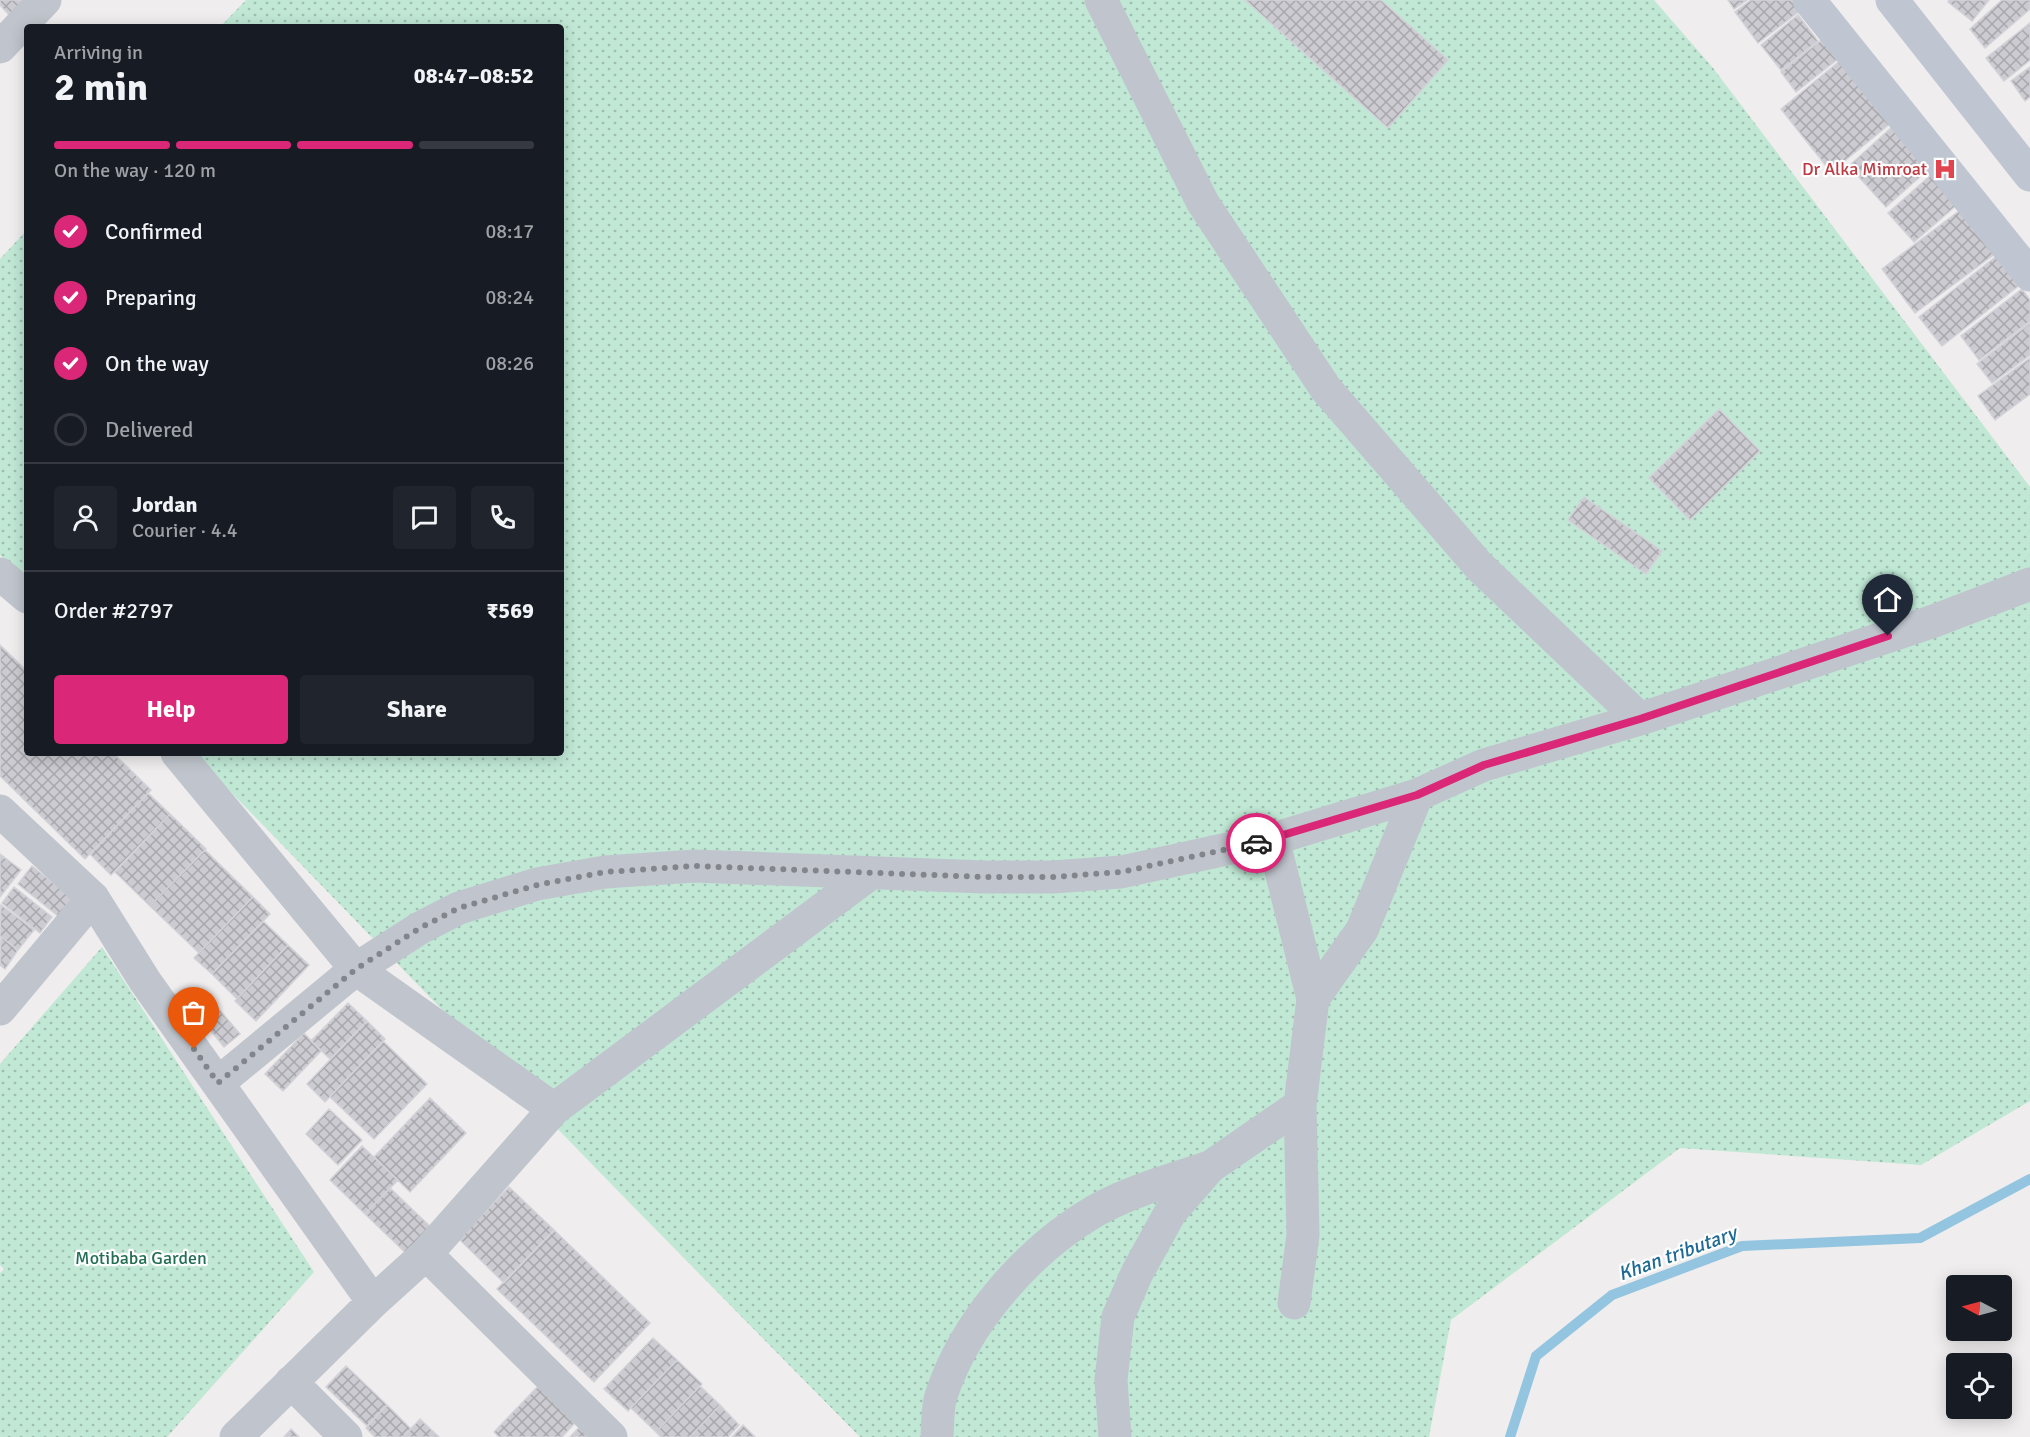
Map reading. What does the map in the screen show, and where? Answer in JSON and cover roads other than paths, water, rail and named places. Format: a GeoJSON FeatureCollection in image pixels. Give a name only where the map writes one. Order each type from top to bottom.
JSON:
{"type":"FeatureCollection","features":[{"type":"Feature","properties":{"kind":"main road"},"geometry":{"type":"LineString","coordinates":[[1809,0],[2030,275]]}},
{"type":"Feature","properties":{"kind":"main road"},"geometry":{"type":"LineString","coordinates":[[1892,0],[2030,175]]}},
{"type":"Feature","properties":{"kind":"street"},"geometry":{"type":"LineString","coordinates":[[0,47],[45,0]]}},
{"type":"Feature","properties":{"kind":"street"},"geometry":{"type":"LineString","coordinates":[[1101,0],[1203,203],[1326,389],[1479,566],[1640,719]]}},
{"type":"Feature","properties":{"kind":"street"},"geometry":{"type":"LineString","coordinates":[[218,1083],[356,969],[420,928],[459,908],[537,885],[605,872],[695,866],[984,877],[1053,877],[1121,872],[1273,839],[1417,795],[1484,765],[1640,719],[1934,621],[2030,584]]}},
{"type":"Feature","properties":{"kind":"street"},"geometry":{"type":"LineString","coordinates":[[179,756],[356,969],[554,1108]]}},
{"type":"Feature","properties":{"kind":"street"},"geometry":{"type":"LineString","coordinates":[[1313,999],[1362,930],[1417,795]]}},
{"type":"Feature","properties":{"kind":"street"},"geometry":{"type":"LineString","coordinates":[[0,811],[93,898],[145,981],[373,1302]]}},
{"type":"Feature","properties":{"kind":"street"},"geometry":{"type":"LineString","coordinates":[[1273,839],[1313,999],[1300,1105],[1303,1235],[1294,1303]]}},
{"type":"Feature","properties":{"kind":"street"},"geometry":{"type":"LineString","coordinates":[[236,1437],[373,1302],[426,1254],[554,1108],[871,873]]}},
{"type":"Feature","properties":{"kind":"street"},"geometry":{"type":"LineString","coordinates":[[0,1009],[93,898]]}},
{"type":"Feature","properties":{"kind":"street"},"geometry":{"type":"LineString","coordinates":[[1115,1437],[1111,1380],[1118,1317],[1137,1274],[1170,1213],[1210,1167],[1300,1105]]}},
{"type":"Feature","properties":{"kind":"street"},"geometry":{"type":"LineString","coordinates":[[937,1437],[940,1398],[961,1347],[991,1302],[1046,1246],[1095,1211],[1137,1191],[1210,1167]]}},
{"type":"Feature","properties":{"kind":"street"},"geometry":{"type":"LineString","coordinates":[[426,1254],[611,1437]]}},
{"type":"Feature","properties":{"kind":"street"},"geometry":{"type":"LineString","coordinates":[[291,1382],[346,1437]]}},
{"type":"Feature","properties":{"kind":"waterway","name":"Khan tributary"},"geometry":{"type":"LineString","coordinates":[[1510,1437],[1536,1356],[1612,1295],[1742,1246],[1920,1238],[2030,1179]]}},
{"type":"Feature","properties":{"kind":"place","name":"Dr Alka Mimroat"},"geometry":{"type":"Point","coordinates":[1945,169]}},
{"type":"Feature","properties":{"kind":"park label","name":"Motibaba Garden"},"geometry":{"type":"Point","coordinates":[141,1258]}}]}
